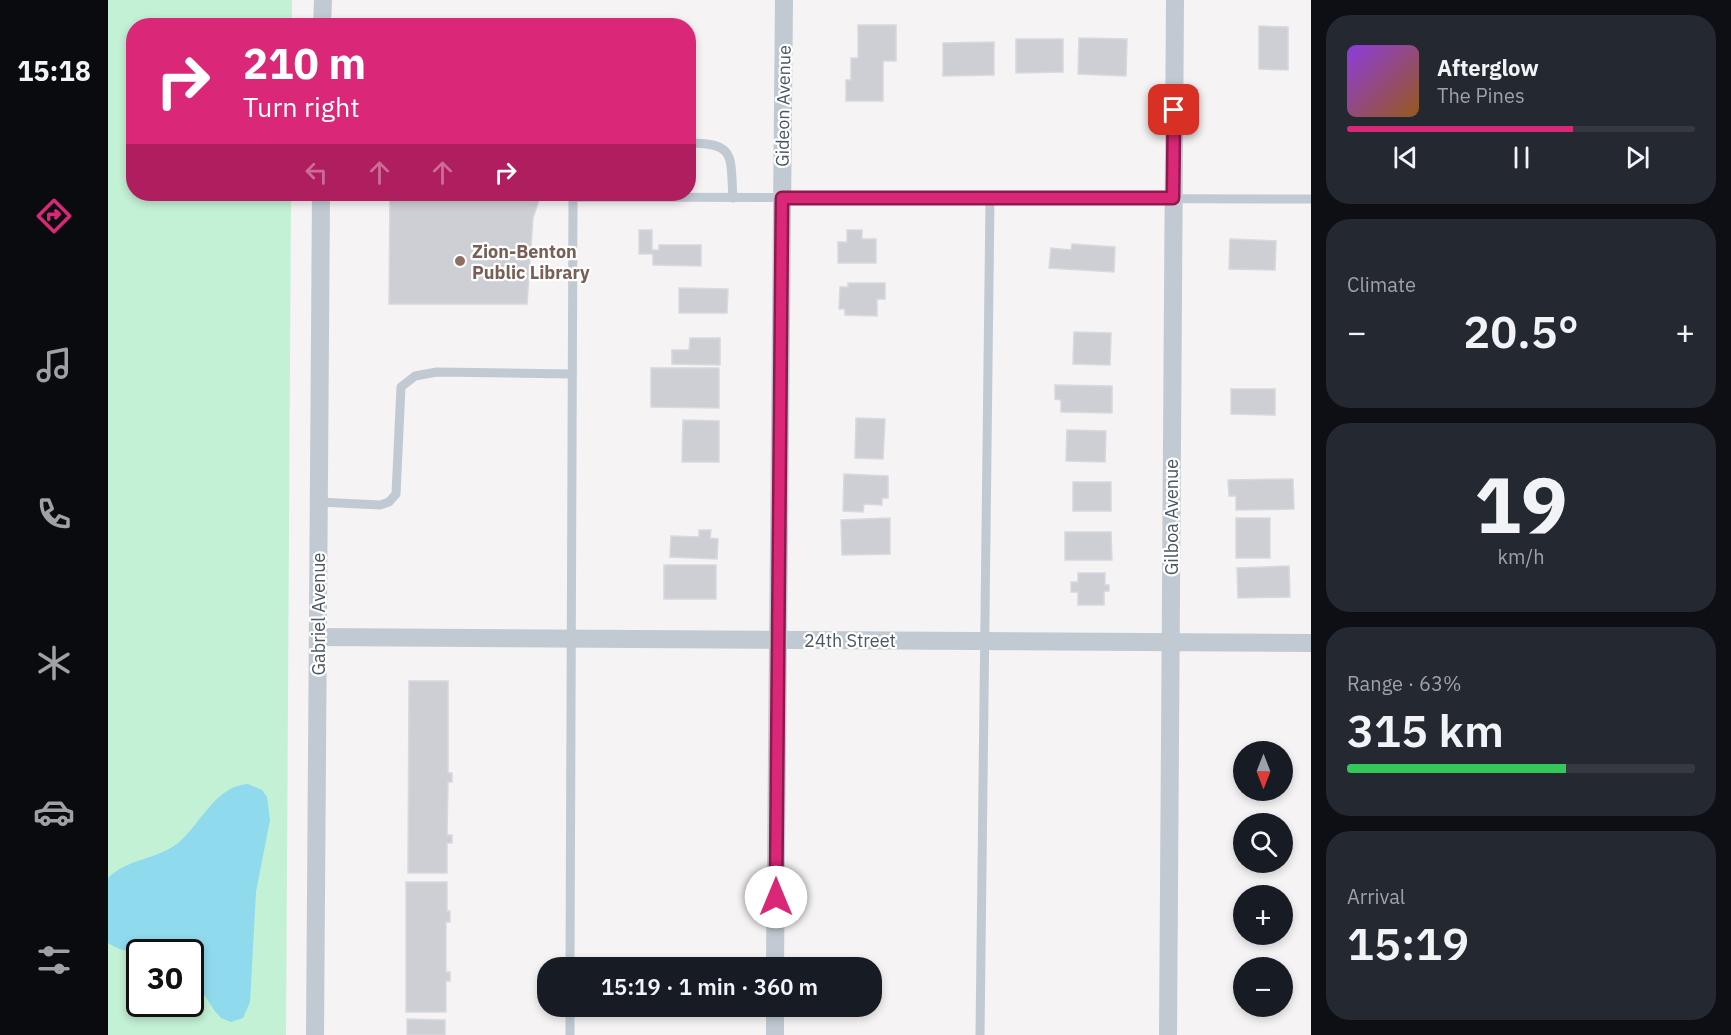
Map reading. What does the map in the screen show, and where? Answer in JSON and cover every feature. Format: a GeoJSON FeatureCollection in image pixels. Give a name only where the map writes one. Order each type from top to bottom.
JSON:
{"type":"FeatureCollection","features":[{"type":"Feature","properties":{"kind":"street"},"geometry":{"type":"LineString","coordinates":[[322,18],[323,0]]}},
{"type":"Feature","properties":{"kind":"street","name":"Gideon Avenue"},"geometry":{"type":"LineString","coordinates":[[775,957],[784,0]]}},
{"type":"Feature","properties":{"kind":"street","name":"Gilboa Avenue"},"geometry":{"type":"LineString","coordinates":[[1168,1035],[1174,0]]}},
{"type":"Feature","properties":{"kind":"street","name":"Gabriel Avenue"},"geometry":{"type":"LineString","coordinates":[[315,1035],[321,201]]}},
{"type":"Feature","properties":{"kind":"street","name":"24th Street"},"geometry":{"type":"LineString","coordinates":[[318,637],[1311,643]]}},
{"type":"Feature","properties":{"kind":"street"},"geometry":{"type":"LineString","coordinates":[[775,1017],[775,1035]]}},
{"type":"Feature","properties":{"kind":"lane"},"geometry":{"type":"LineString","coordinates":[[696,143],[713,143],[726,151],[730,160],[733,198]]}},
{"type":"Feature","properties":{"kind":"lane"},"geometry":{"type":"LineString","coordinates":[[696,198],[1311,199]]}},
{"type":"Feature","properties":{"kind":"lane"},"geometry":{"type":"LineString","coordinates":[[980,1035],[990,198]]}},
{"type":"Feature","properties":{"kind":"lane"},"geometry":{"type":"LineString","coordinates":[[570,957],[573,201]]}},
{"type":"Feature","properties":{"kind":"lane"},"geometry":{"type":"LineString","coordinates":[[319,502],[381,505],[396,494],[400,387],[415,376],[437,372],[572,374]]}},
{"type":"Feature","properties":{"kind":"lane"},"geometry":{"type":"LineString","coordinates":[[570,1017],[570,1035]]}},
{"type":"Feature","properties":{"kind":"green space"},"geometry":{"type":"Polygon","coordinates":[[[108,0],[292,0],[292,18],[126,18],[126,201],[291,201],[286,1035],[108,1035],[108,0]]]}},
{"type":"Feature","properties":{"kind":"water"},"geometry":{"type":"Polygon","coordinates":[[[248,784],[262,790],[267,797],[270,820],[256,892],[250,1002],[243,1018],[231,1022],[221,1018],[204,994],[204,939],[126,939],[126,951],[108,943],[108,878],[124,866],[170,849],[186,835],[217,799],[236,786],[248,784]]]}},
{"type":"Feature","properties":{"kind":"building"},"geometry":{"type":"Polygon","coordinates":[[[858,25],[896,25],[896,61],[883,61],[883,101],[846,101],[846,80],[851,80],[851,58],[858,58],[858,25]]]}},
{"type":"Feature","properties":{"kind":"building"},"geometry":{"type":"Polygon","coordinates":[[[1259,26],[1288,27],[1288,70],[1259,69],[1259,26]]]}},
{"type":"Feature","properties":{"kind":"building"},"geometry":{"type":"Polygon","coordinates":[[[1079,38],[1127,39],[1126,76],[1078,74],[1079,38]]]}},
{"type":"Feature","properties":{"kind":"building"},"geometry":{"type":"Polygon","coordinates":[[[1016,39],[1063,39],[1063,72],[1016,73],[1016,39]]]}},
{"type":"Feature","properties":{"kind":"building"},"geometry":{"type":"Polygon","coordinates":[[[994,42],[994,75],[943,76],[943,43],[994,42]]]}},
{"type":"Feature","properties":{"kind":"building","name":"Zion-Benton Public Library"},"geometry":{"type":"Polygon","coordinates":[[[390,201],[539,201],[533,218],[527,304],[389,304],[390,201]]]}},
{"type":"Feature","properties":{"kind":"building"},"geometry":{"type":"Polygon","coordinates":[[[639,230],[652,230],[652,250],[659,250],[659,245],[701,245],[701,266],[653,265],[653,254],[639,254],[639,230]]]}},
{"type":"Feature","properties":{"kind":"building"},"geometry":{"type":"Polygon","coordinates":[[[847,230],[862,230],[862,239],[876,239],[876,263],[838,263],[838,242],[847,242],[847,230]]]}},
{"type":"Feature","properties":{"kind":"building"},"geometry":{"type":"Polygon","coordinates":[[[1230,239],[1276,241],[1275,270],[1229,269],[1230,239]]]}},
{"type":"Feature","properties":{"kind":"building"},"geometry":{"type":"Polygon","coordinates":[[[1072,244],[1115,247],[1114,272],[1049,268],[1051,248],[1071,250],[1072,244]]]}},
{"type":"Feature","properties":{"kind":"building"},"geometry":{"type":"Polygon","coordinates":[[[848,283],[885,283],[885,299],[877,299],[877,316],[845,315],[845,309],[839,309],[840,287],[848,287],[848,283]]]}},
{"type":"Feature","properties":{"kind":"building"},"geometry":{"type":"Polygon","coordinates":[[[679,288],[728,289],[727,313],[679,313],[679,288]]]}},
{"type":"Feature","properties":{"kind":"building"},"geometry":{"type":"Polygon","coordinates":[[[1074,332],[1111,333],[1110,365],[1073,364],[1074,332]]]}},
{"type":"Feature","properties":{"kind":"building"},"geometry":{"type":"Polygon","coordinates":[[[690,338],[720,338],[720,365],[672,364],[672,350],[689,350],[690,338]]]}},
{"type":"Feature","properties":{"kind":"building"},"geometry":{"type":"Polygon","coordinates":[[[651,368],[719,368],[719,408],[651,407],[651,368]]]}},
{"type":"Feature","properties":{"kind":"building"},"geometry":{"type":"Polygon","coordinates":[[[1055,385],[1112,386],[1112,413],[1061,412],[1061,400],[1055,399],[1055,385]]]}},
{"type":"Feature","properties":{"kind":"building"},"geometry":{"type":"Polygon","coordinates":[[[1231,389],[1275,389],[1275,415],[1231,414],[1231,389]]]}},
{"type":"Feature","properties":{"kind":"building"},"geometry":{"type":"Polygon","coordinates":[[[856,418],[885,419],[883,459],[855,458],[856,418]]]}},
{"type":"Feature","properties":{"kind":"building"},"geometry":{"type":"Polygon","coordinates":[[[683,420],[719,421],[719,462],[682,462],[683,420]]]}},
{"type":"Feature","properties":{"kind":"building"},"geometry":{"type":"Polygon","coordinates":[[[1067,430],[1106,431],[1105,462],[1066,461],[1067,430]]]}},
{"type":"Feature","properties":{"kind":"building"},"geometry":{"type":"Polygon","coordinates":[[[844,474],[888,476],[888,498],[882,498],[882,505],[864,504],[863,512],[843,511],[844,474]]]}},
{"type":"Feature","properties":{"kind":"building"},"geometry":{"type":"Polygon","coordinates":[[[1293,479],[1294,509],[1236,510],[1236,496],[1229,496],[1228,480],[1293,479]]]}},
{"type":"Feature","properties":{"kind":"building"},"geometry":{"type":"Polygon","coordinates":[[[1073,482],[1111,482],[1111,511],[1073,511],[1073,482]]]}},
{"type":"Feature","properties":{"kind":"building"},"geometry":{"type":"Polygon","coordinates":[[[890,518],[890,554],[842,555],[841,520],[890,518]]]}},
{"type":"Feature","properties":{"kind":"building"},"geometry":{"type":"Polygon","coordinates":[[[1236,518],[1270,518],[1270,558],[1236,558],[1236,518]]]}},
{"type":"Feature","properties":{"kind":"building"},"geometry":{"type":"Polygon","coordinates":[[[699,530],[711,530],[710,538],[718,539],[717,559],[670,557],[671,536],[699,537],[699,530]]]}},
{"type":"Feature","properties":{"kind":"building"},"geometry":{"type":"Polygon","coordinates":[[[1065,532],[1111,532],[1112,560],[1065,560],[1065,532]]]}},
{"type":"Feature","properties":{"kind":"building"},"geometry":{"type":"Polygon","coordinates":[[[664,565],[716,565],[716,599],[664,599],[664,565]]]}},
{"type":"Feature","properties":{"kind":"building"},"geometry":{"type":"Polygon","coordinates":[[[1289,566],[1290,597],[1238,598],[1237,568],[1289,566]]]}},
{"type":"Feature","properties":{"kind":"building"},"geometry":{"type":"Polygon","coordinates":[[[1078,573],[1105,573],[1105,585],[1109,585],[1109,591],[1104,591],[1104,605],[1078,605],[1078,592],[1071,592],[1071,582],[1078,582],[1078,573]]]}},
{"type":"Feature","properties":{"kind":"building"},"geometry":{"type":"Polygon","coordinates":[[[409,681],[448,681],[448,773],[452,773],[452,782],[448,782],[447,835],[452,835],[452,843],[447,843],[447,873],[408,873],[409,681]]]}},
{"type":"Feature","properties":{"kind":"building"},"geometry":{"type":"Polygon","coordinates":[[[406,882],[447,882],[447,911],[450,911],[450,922],[446,922],[446,972],[450,972],[450,981],[446,981],[446,1012],[406,1012],[406,882]]]}},
{"type":"Feature","properties":{"kind":"building"},"geometry":{"type":"Polygon","coordinates":[[[407,1019],[445,1020],[445,1035],[407,1035],[407,1019]]]}},
{"type":"Feature","properties":{"kind":"place","name":"Zion-Benton Public Library"},"geometry":{"type":"Point","coordinates":[460,261]}},
{"type":"Feature","properties":{"kind":"route"},"geometry":{"type":"LineString","coordinates":[[776,897],[782,198],[1173,198],[1174,110]]}}]}
